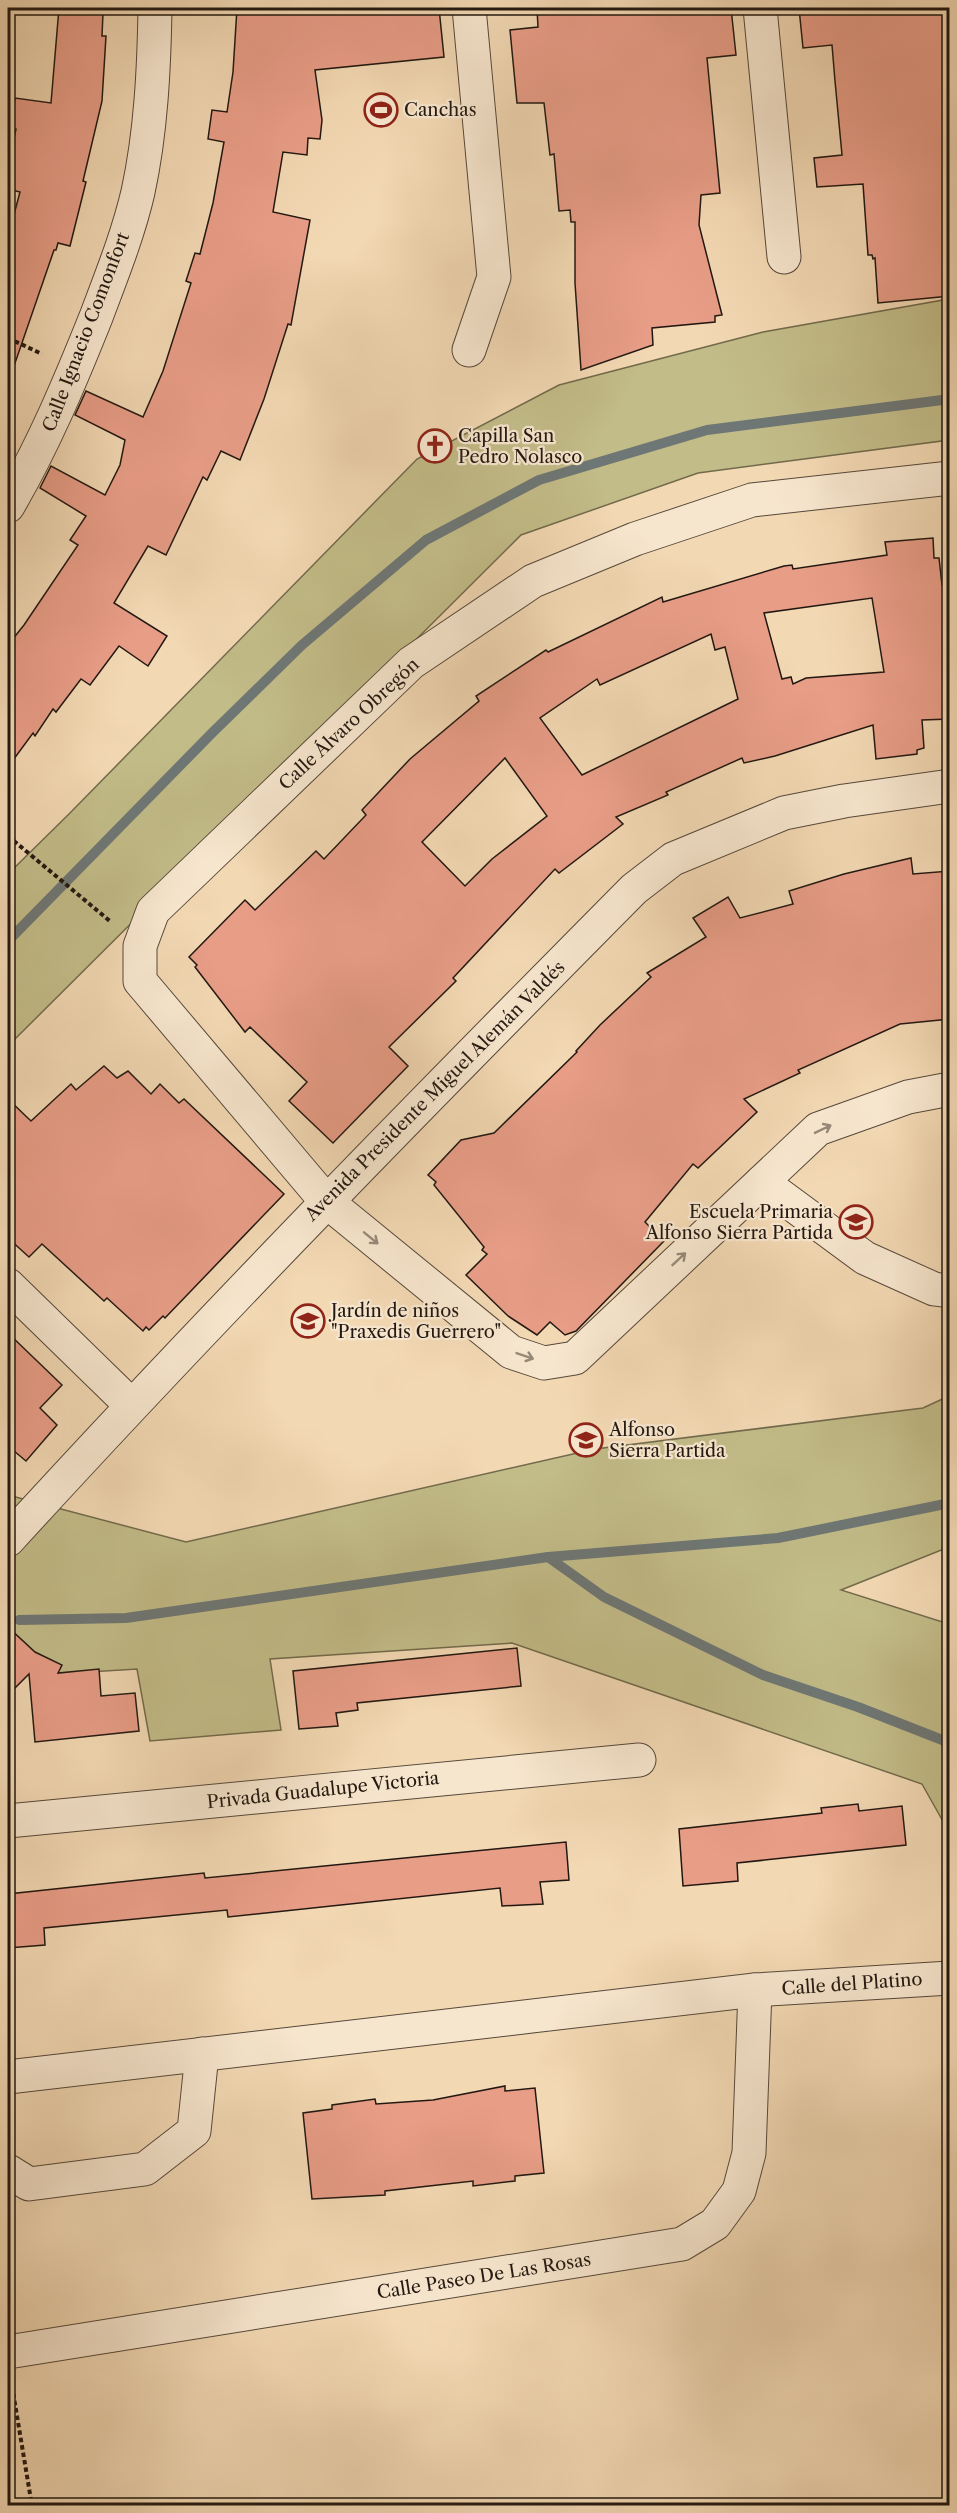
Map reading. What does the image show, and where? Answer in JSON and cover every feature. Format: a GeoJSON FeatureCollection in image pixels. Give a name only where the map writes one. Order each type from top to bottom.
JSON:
{"type":"FeatureCollection","features":[{"type":"Feature","properties":{"kind":"street","name":"Calle Ignacio Comonfort"},"geometry":{"type":"LineString","coordinates":[[8,506],[36,456],[75,369],[115,268],[138,193],[154,82],[155,8]]}},
{"type":"Feature","properties":{"kind":"street"},"geometry":{"type":"LineString","coordinates":[[469,8],[494,277],[469,350]]}},
{"type":"Feature","properties":{"kind":"street"},"geometry":{"type":"LineString","coordinates":[[760,8],[784,257]]}},
{"type":"Feature","properties":{"kind":"street","name":"Calle Álvaro Obregón"},"geometry":{"type":"LineString","coordinates":[[950,478],[752,500],[635,539],[533,581],[411,663],[153,911],[140,946],[141,981],[326,1201],[511,1352],[544,1363],[575,1358],[818,1129],[908,1097],[950,1089]]}},
{"type":"Feature","properties":{"kind":"street","name":"Avenida Presidente Miguel Alemán Valdés"},"geometry":{"type":"LineString","coordinates":[[8,1540],[131,1405],[326,1201],[634,889],[674,859],[784,813],[844,801],[950,786]]}},
{"type":"Feature","properties":{"kind":"street"},"geometry":{"type":"LineString","coordinates":[[762,1182],[865,1258],[934,1289],[950,1290]]}},
{"type":"Feature","properties":{"kind":"street"},"geometry":{"type":"LineString","coordinates":[[8,1285],[131,1405]]}},
{"type":"Feature","properties":{"kind":"street","name":"Privada Guadalupe Victoria"},"geometry":{"type":"LineString","coordinates":[[8,1821],[639,1760]]}},
{"type":"Feature","properties":{"kind":"street","name":"Calle del Platino"},"geometry":{"type":"LineString","coordinates":[[8,2077],[755,1990],[950,1978]]}},
{"type":"Feature","properties":{"kind":"street","name":"Calle Paseo De Las Rosas"},"geometry":{"type":"LineString","coordinates":[[9,2367],[682,2244],[716,2224],[739,2191],[749,2154],[755,1990]]}},
{"type":"Feature","properties":{"kind":"street"},"geometry":{"type":"LineString","coordinates":[[8,2171],[29,2184],[145,2169],[194,2131],[202,2054]]}},
{"type":"Feature","properties":{"kind":"path"},"geometry":{"type":"LineString","coordinates":[[8,836],[88,903]]}},
{"type":"Feature","properties":{"kind":"path"},"geometry":{"type":"LineString","coordinates":[[9,2367],[32,2505]]}},
{"type":"Feature","properties":{"kind":"shaded area"},"geometry":{"type":"Polygon","coordinates":[[[949,299],[949,440],[698,473],[521,535],[8,1046],[8,874],[417,459],[559,385],[763,332],[949,299]]]}},
{"type":"Feature","properties":{"kind":"shaded area"},"geometry":{"type":"Polygon","coordinates":[[[949,1396],[949,1547],[841,1590],[949,1624],[949,1832],[922,1784],[512,1643],[270,1659],[281,1730],[150,1741],[137,1669],[40,1675],[8,1657],[8,1495],[186,1542],[595,1449],[923,1408],[949,1396]]]}},
{"type":"Feature","properties":{"kind":"building"},"geometry":{"type":"Polygon","coordinates":[[[59,8],[100,8],[100,13],[103,13],[102,36],[106,36],[102,101],[83,181],[86,182],[70,246],[58,243],[54,250],[13,369],[8,368],[8,237],[20,192],[8,189],[8,166],[16,129],[11,128],[15,98],[51,103],[59,8]]]}},
{"type":"Feature","properties":{"kind":"building"},"geometry":{"type":"Polygon","coordinates":[[[237,8],[316,8],[316,14],[385,8],[439,8],[444,57],[315,70],[322,120],[320,139],[308,138],[307,155],[283,152],[273,212],[310,220],[291,325],[288,324],[264,399],[240,460],[221,451],[207,480],[203,477],[166,555],[148,546],[114,603],[167,636],[148,666],[119,646],[90,685],[81,679],[56,712],[53,709],[35,736],[33,733],[8,767],[8,645],[78,545],[70,540],[86,516],[40,488],[51,466],[105,495],[120,465],[125,440],[75,415],[86,391],[143,417],[163,371],[191,283],[186,281],[195,253],[200,254],[213,203],[224,142],[208,139],[212,110],[227,112],[233,72],[237,8]]]}},
{"type":"Feature","properties":{"kind":"building"},"geometry":{"type":"Polygon","coordinates":[[[537,8],[731,8],[736,55],[707,58],[720,193],[701,195],[699,225],[722,315],[715,316],[715,322],[652,328],[653,345],[581,370],[575,283],[575,222],[571,222],[570,210],[559,211],[554,154],[550,155],[544,103],[517,103],[510,30],[538,27],[537,8]]]}},
{"type":"Feature","properties":{"kind":"building"},"geometry":{"type":"Polygon","coordinates":[[[799,8],[891,8],[891,14],[950,9],[950,296],[878,303],[875,258],[868,255],[863,184],[817,187],[814,158],[842,155],[832,45],[803,48],[799,8]]]}},
{"type":"Feature","properties":{"kind":"building"},"geometry":{"type":"Polygon","coordinates":[[[933,538],[934,558],[939,558],[942,585],[950,584],[950,719],[922,720],[924,748],[917,750],[917,754],[876,759],[873,725],[775,756],[744,763],[742,758],[666,792],[668,795],[616,817],[623,824],[559,873],[555,869],[453,978],[456,981],[389,1047],[408,1066],[333,1143],[289,1101],[307,1082],[250,1027],[245,1032],[189,957],[245,900],[255,910],[316,851],[324,859],[366,815],[362,810],[410,759],[479,701],[476,696],[546,650],[548,652],[662,597],[663,602],[784,566],[792,565],[793,569],[887,555],[885,542],[933,538]],[[872,598],[764,613],[782,679],[791,677],[793,684],[806,678],[884,672],[872,598]],[[711,634],[600,685],[597,679],[540,718],[582,775],[738,699],[725,647],[715,650],[711,634]],[[505,758],[422,842],[465,886],[492,859],[547,816],[505,758]]]}},
{"type":"Feature","properties":{"kind":"building"},"geometry":{"type":"Polygon","coordinates":[[[911,858],[913,874],[950,871],[950,1019],[900,1024],[798,1070],[800,1073],[744,1099],[757,1112],[698,1168],[693,1164],[645,1222],[664,1241],[576,1331],[565,1335],[550,1322],[537,1335],[508,1316],[466,1275],[487,1254],[482,1250],[484,1247],[434,1185],[436,1182],[428,1175],[461,1140],[494,1133],[577,1052],[600,1025],[651,977],[647,973],[706,937],[693,918],[728,897],[740,918],[793,904],[789,891],[844,874],[911,858]]]}},
{"type":"Feature","properties":{"kind":"building"},"geometry":{"type":"Polygon","coordinates":[[[104,1066],[117,1078],[128,1071],[151,1094],[160,1084],[179,1103],[184,1099],[284,1194],[165,1318],[163,1316],[149,1330],[146,1327],[143,1331],[107,1298],[104,1301],[42,1244],[29,1257],[8,1238],[8,1099],[31,1121],[71,1084],[76,1090],[104,1066]]]}},
{"type":"Feature","properties":{"kind":"building"},"geometry":{"type":"Polygon","coordinates":[[[8,1333],[62,1385],[40,1408],[57,1425],[26,1461],[8,1446],[8,1333]]]}},
{"type":"Feature","properties":{"kind":"building"},"geometry":{"type":"Polygon","coordinates":[[[8,1627],[35,1652],[62,1665],[58,1673],[99,1669],[101,1696],[135,1693],[139,1731],[35,1742],[29,1674],[8,1695],[8,1627]]]}},
{"type":"Feature","properties":{"kind":"building"},"geometry":{"type":"Polygon","coordinates":[[[517,1648],[521,1686],[357,1703],[358,1710],[336,1713],[338,1726],[299,1729],[293,1671],[517,1648]]]}},
{"type":"Feature","properties":{"kind":"building"},"geometry":{"type":"Polygon","coordinates":[[[858,1804],[859,1811],[902,1806],[906,1845],[737,1863],[738,1881],[683,1886],[679,1829],[822,1813],[821,1808],[858,1804]]]}},
{"type":"Feature","properties":{"kind":"building"},"geometry":{"type":"Polygon","coordinates":[[[566,1842],[569,1880],[540,1882],[543,1904],[502,1906],[500,1888],[228,1917],[227,1910],[44,1928],[45,1945],[8,1948],[8,1894],[204,1873],[205,1878],[566,1842]]]}},
{"type":"Feature","properties":{"kind":"building"},"geometry":{"type":"Polygon","coordinates":[[[505,2086],[505,2091],[535,2088],[544,2173],[515,2176],[515,2181],[473,2186],[473,2181],[385,2191],[385,2195],[312,2199],[303,2113],[332,2109],[332,2105],[375,2099],[376,2104],[433,2100],[505,2086]]]}},
{"type":"Feature","properties":{"kind":"waterway"},"geometry":{"type":"LineString","coordinates":[[8,941],[212,733],[302,645],[426,540],[539,480],[707,430],[950,399]]}},
{"type":"Feature","properties":{"kind":"waterway"},"geometry":{"type":"LineString","coordinates":[[19,1620],[126,1618],[548,1557],[778,1538],[950,1503]]}},
{"type":"Feature","properties":{"kind":"waterway"},"geometry":{"type":"LineString","coordinates":[[548,1557],[604,1597],[763,1675],[858,1707],[950,1743]]}},
{"type":"Feature","properties":{"kind":"place","name":"Canchas"},"geometry":{"type":"Point","coordinates":[381,110]}},
{"type":"Feature","properties":{"kind":"place","name":"Capilla San Pedro Nolasco"},"geometry":{"type":"Point","coordinates":[435,446]}},
{"type":"Feature","properties":{"kind":"place","name":"Escuela Primaria Alfonso Sierra Partida"},"geometry":{"type":"Point","coordinates":[856,1222]}},
{"type":"Feature","properties":{"kind":"place","name":"Jardín de niños \"Praxedis Guerrero\""},"geometry":{"type":"Point","coordinates":[308,1321]}},
{"type":"Feature","properties":{"kind":"place","name":"Alfonso Sierra Partida"},"geometry":{"type":"Point","coordinates":[586,1440]}}]}
